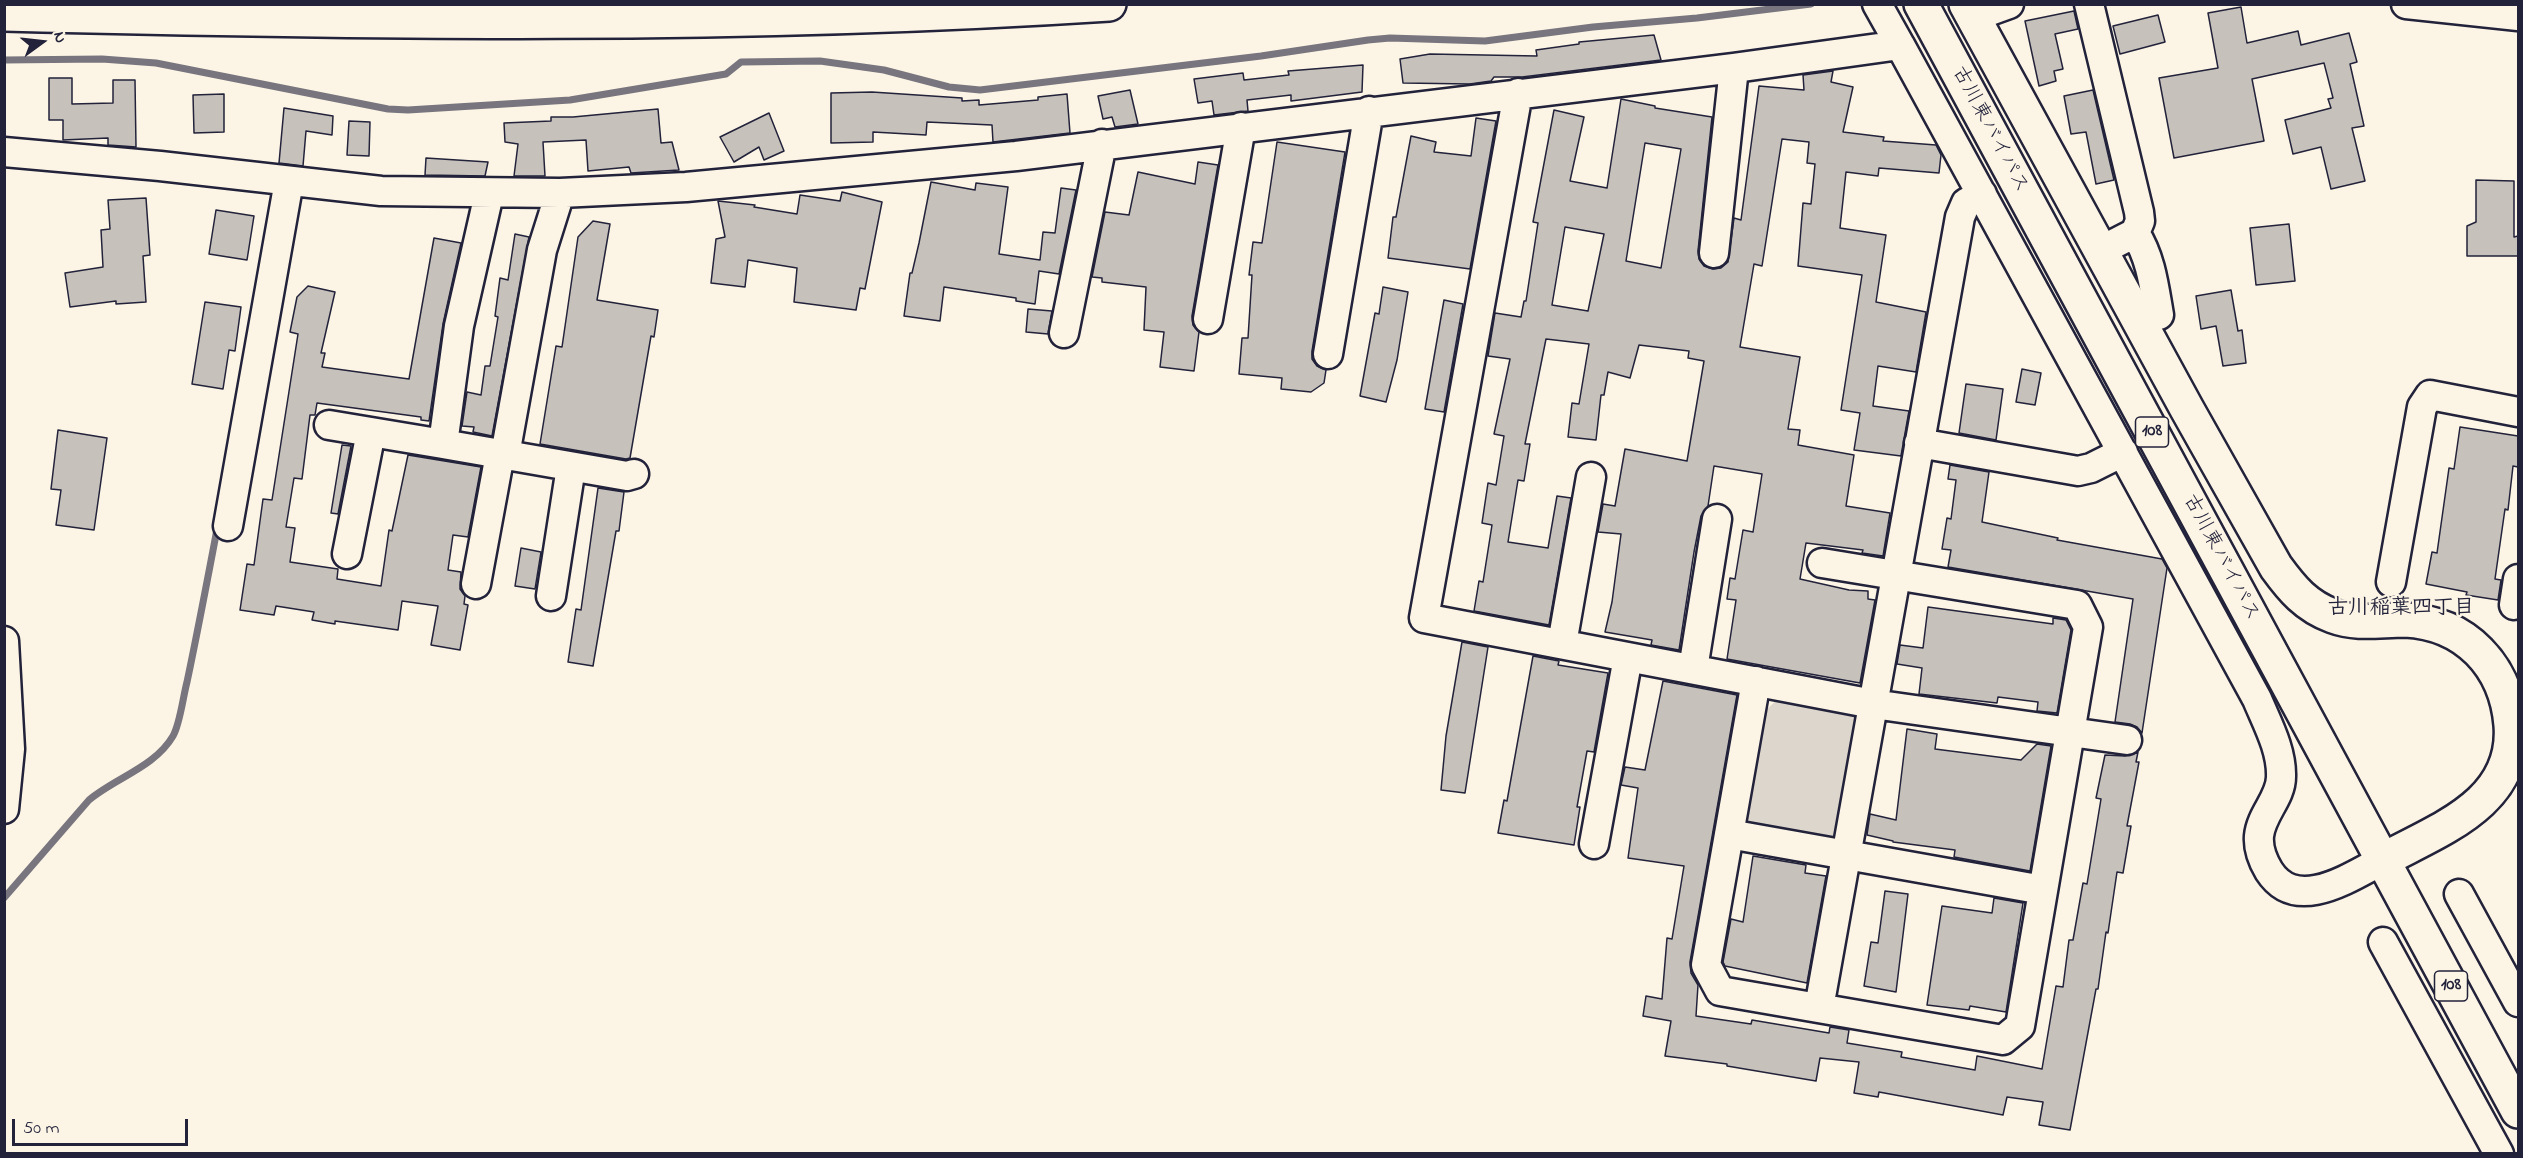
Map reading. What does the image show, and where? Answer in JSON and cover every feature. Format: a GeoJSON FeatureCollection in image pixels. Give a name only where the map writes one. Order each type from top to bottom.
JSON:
{"type":"FeatureCollection","features":[{"type":"Feature","properties":{"kind":"main road"},"geometry":{"type":"LineString","coordinates":[[4,14],[271,21],[592,21],[888,16],[1109,4]]}},
{"type":"Feature","properties":{"kind":"main road","name":"古川東バイパス"},"geometry":{"type":"LineString","coordinates":[[1921,4],[2518,1111]]}},
{"type":"Feature","properties":{"kind":"main road"},"geometry":{"type":"LineString","coordinates":[[1969,11],[2260,541],[2298,596],[2310,606],[2344,620],[2372,622],[2406,620],[2438,627],[2472,645],[2497,672],[2504,688],[2511,729],[2510,751],[2504,771],[2494,789],[2472,810],[2383,860]]}},
{"type":"Feature","properties":{"kind":"street"},"geometry":{"type":"LineString","coordinates":[[1877,4],[2250,682],[2274,739],[2281,779],[2278,792],[2261,826],[2259,838],[2265,865],[2273,877],[2283,884],[2305,892],[2327,888],[2383,860]]}},
{"type":"Feature","properties":{"kind":"street"},"geometry":{"type":"LineString","coordinates":[[1969,11],[2009,4]]}},
{"type":"Feature","properties":{"kind":"street"},"geometry":{"type":"LineString","coordinates":[[2089,4],[2140,221],[2135,233],[2100,251]]}},
{"type":"Feature","properties":{"kind":"street"},"geometry":{"type":"LineString","coordinates":[[2406,4],[2518,16]]}},
{"type":"Feature","properties":{"kind":"street"},"geometry":{"type":"LineString","coordinates":[[4,152],[160,166],[381,191],[560,193],[697,186],[1016,156],[1734,68],[1900,45]]}},
{"type":"Feature","properties":{"kind":"street"},"geometry":{"type":"LineString","coordinates":[[1714,253],[1734,68]]}},
{"type":"Feature","properties":{"kind":"street"},"geometry":{"type":"LineString","coordinates":[[1518,93],[1424,618],[1874,704],[2127,740]]}},
{"type":"Feature","properties":{"kind":"street"},"geometry":{"type":"LineString","coordinates":[[1328,354],[1369,111]]}},
{"type":"Feature","properties":{"kind":"street"},"geometry":{"type":"LineString","coordinates":[[1208,319],[1241,127]]}},
{"type":"Feature","properties":{"kind":"street"},"geometry":{"type":"LineString","coordinates":[[1064,333],[1102,144]]}},
{"type":"Feature","properties":{"kind":"street"},"geometry":{"type":"LineString","coordinates":[[228,526],[289,181]]}},
{"type":"Feature","properties":{"kind":"street"},"geometry":{"type":"LineString","coordinates":[[476,584],[542,250],[560,193]]}},
{"type":"Feature","properties":{"kind":"street"},"geometry":{"type":"LineString","coordinates":[[443,444],[459,326],[489,194]]}},
{"type":"Feature","properties":{"kind":"street"},"geometry":{"type":"LineString","coordinates":[[1820,1008],[1960,217],[1966,203],[1982,194]]}},
{"type":"Feature","properties":{"kind":"street"},"geometry":{"type":"LineString","coordinates":[[2135,233],[2145,249],[2150,266],[2159,315]]}},
{"type":"Feature","properties":{"kind":"street"},"geometry":{"type":"LineString","coordinates":[[2391,582],[2422,407],[2430,395],[2518,412]]}},
{"type":"Feature","properties":{"kind":"street"},"geometry":{"type":"LineString","coordinates":[[329,425],[627,476],[634,474]]}},
{"type":"Feature","properties":{"kind":"street"},"geometry":{"type":"LineString","coordinates":[[347,554],[371,432]]}},
{"type":"Feature","properties":{"kind":"street"},"geometry":{"type":"LineString","coordinates":[[1919,443],[2078,471],[2091,468],[2123,452]]}},
{"type":"Feature","properties":{"kind":"street"},"geometry":{"type":"LineString","coordinates":[[551,596],[571,467]]}},
{"type":"Feature","properties":{"kind":"street"},"geometry":{"type":"LineString","coordinates":[[1562,644],[1591,477]]}},
{"type":"Feature","properties":{"kind":"street"},"geometry":{"type":"LineString","coordinates":[[1694,669],[1717,519]]}},
{"type":"Feature","properties":{"kind":"street"},"geometry":{"type":"LineString","coordinates":[[1756,681],[1706,964],[1720,991],[2003,1040],[2020,1026],[2088,627],[2077,605],[1822,563]]}},
{"type":"Feature","properties":{"kind":"street"},"geometry":{"type":"LineString","coordinates":[[4,641],[10,749],[4,809]]}},
{"type":"Feature","properties":{"kind":"street"},"geometry":{"type":"LineString","coordinates":[[1594,844],[1628,657]]}},
{"type":"Feature","properties":{"kind":"street"},"geometry":{"type":"LineString","coordinates":[[1729,834],[2043,890]]}},
{"type":"Feature","properties":{"kind":"street"},"geometry":{"type":"LineString","coordinates":[[2459,894],[2518,1002]]}},
{"type":"Feature","properties":{"kind":"street"},"geometry":{"type":"LineString","coordinates":[[2384,942],[2499,1154]]}},
{"type":"Feature","properties":{"kind":"shaded area"},"geometry":{"type":"Polygon","coordinates":[[[1780,697],[1852,709],[1862,725],[1835,842],[1755,830],[1745,818],[1765,711],[1780,697]]]}},
{"type":"Feature","properties":{"kind":"building"},"geometry":{"type":"Polygon","coordinates":[[[2241,7],[2247,43],[2298,31],[2301,45],[2349,33],[2357,62],[2350,64],[2364,126],[2352,128],[2365,181],[2331,189],[2321,147],[2293,154],[2285,120],[2331,108],[2328,99],[2333,98],[2324,63],[2252,79],[2264,141],[2174,158],[2159,78],[2218,68],[2208,13],[2241,7]]]}},
{"type":"Feature","properties":{"kind":"building"},"geometry":{"type":"Polygon","coordinates":[[[2074,11],[2078,29],[2055,34],[2063,69],[2054,71],[2056,81],[2039,86],[2025,21],[2074,11]]]}},
{"type":"Feature","properties":{"kind":"building"},"geometry":{"type":"Polygon","coordinates":[[[2158,15],[2165,42],[2120,54],[2113,26],[2158,15]]]}},
{"type":"Feature","properties":{"kind":"building"},"geometry":{"type":"Polygon","coordinates":[[[1654,35],[1661,60],[1522,77],[1494,77],[1491,81],[1470,84],[1403,83],[1400,59],[1430,54],[1537,56],[1536,50],[1579,44],[1579,42],[1654,35]]]}},
{"type":"Feature","properties":{"kind":"building"},"geometry":{"type":"Polygon","coordinates":[[[1363,65],[1362,92],[1291,101],[1291,95],[1247,100],[1248,111],[1214,115],[1212,101],[1198,103],[1194,79],[1243,73],[1244,80],[1289,75],[1288,71],[1363,65]]]}},
{"type":"Feature","properties":{"kind":"building"},"geometry":{"type":"Polygon","coordinates":[[[1833,71],[1831,82],[1853,87],[1843,132],[1884,137],[1883,141],[1936,145],[1941,155],[1939,173],[1879,168],[1878,176],[1846,172],[1840,228],[1886,235],[1876,302],[1926,312],[1916,372],[1878,366],[1873,406],[1909,411],[1901,456],[1854,450],[1860,413],[1841,410],[1862,275],[1798,266],[1803,203],[1811,204],[1815,164],[1807,163],[1809,142],[1782,139],[1762,266],[1754,264],[1740,347],[1800,357],[1788,429],[1800,430],[1798,445],[1854,455],[1846,506],[1890,513],[1883,556],[1862,553],[1863,550],[1806,543],[1800,579],[1849,590],[1868,591],[1868,599],[1875,600],[1860,683],[1727,659],[1736,600],[1727,599],[1730,578],[1735,579],[1743,530],[1753,532],[1762,474],[1714,466],[1708,506],[1701,516],[1694,552],[1679,650],[1651,645],[1652,640],[1605,632],[1612,602],[1621,534],[1598,532],[1603,504],[1615,506],[1625,449],[1687,461],[1704,361],[1688,358],[1689,351],[1639,345],[1630,378],[1608,372],[1604,395],[1601,395],[1596,440],[1568,437],[1572,403],[1579,404],[1589,344],[1546,339],[1525,444],[1530,444],[1524,481],[1518,480],[1508,542],[1548,548],[1557,496],[1571,498],[1549,625],[1474,611],[1479,581],[1483,582],[1492,525],[1482,523],[1488,483],[1496,485],[1504,436],[1494,434],[1510,359],[1488,356],[1495,313],[1521,317],[1524,301],[1526,301],[1538,223],[1533,222],[1554,110],[1584,117],[1570,181],[1607,188],[1621,99],[1655,106],[1655,108],[1712,117],[1698,251],[1699,259],[1704,266],[1713,269],[1721,268],[1728,262],[1734,218],[1741,220],[1759,86],[1804,90],[1803,75],[1833,71]],[[1645,143],[1626,261],[1661,268],[1681,149],[1645,143]],[[1565,227],[1552,305],[1588,311],[1604,234],[1565,227]]]}},
{"type":"Feature","properties":{"kind":"building"},"geometry":{"type":"Polygon","coordinates":[[[49,78],[72,78],[72,104],[113,103],[113,80],[135,80],[136,147],[108,145],[108,138],[63,140],[63,120],[49,120],[49,78]]]}},
{"type":"Feature","properties":{"kind":"building"},"geometry":{"type":"Polygon","coordinates":[[[1130,90],[1138,124],[1115,127],[1112,117],[1103,119],[1098,96],[1130,90]]]}},
{"type":"Feature","properties":{"kind":"building"},"geometry":{"type":"Polygon","coordinates":[[[2093,90],[2114,180],[2096,184],[2086,132],[2071,134],[2064,96],[2093,90]]]}},
{"type":"Feature","properties":{"kind":"building"},"geometry":{"type":"Polygon","coordinates":[[[872,92],[962,98],[962,101],[979,100],[979,105],[1038,100],[1038,97],[1067,94],[1070,133],[993,142],[992,125],[927,122],[926,135],[873,132],[873,142],[831,143],[831,93],[872,92]]]}},
{"type":"Feature","properties":{"kind":"building"},"geometry":{"type":"Polygon","coordinates":[[[224,94],[224,132],[194,133],[193,95],[224,94]]]}},
{"type":"Feature","properties":{"kind":"building"},"geometry":{"type":"Polygon","coordinates":[[[284,108],[333,116],[332,135],[306,131],[303,166],[279,163],[284,108]]]}},
{"type":"Feature","properties":{"kind":"building"},"geometry":{"type":"Polygon","coordinates":[[[658,109],[661,143],[672,142],[679,170],[631,173],[629,167],[588,171],[586,140],[543,142],[545,176],[514,176],[518,144],[505,142],[504,123],[551,121],[551,117],[658,109]]]}},
{"type":"Feature","properties":{"kind":"building"},"geometry":{"type":"Polygon","coordinates":[[[769,113],[784,151],[764,160],[759,147],[734,162],[720,137],[769,113]]]}},
{"type":"Feature","properties":{"kind":"building"},"geometry":{"type":"Polygon","coordinates":[[[1476,118],[1496,121],[1470,269],[1388,258],[1393,217],[1396,217],[1411,136],[1436,142],[1434,152],[1471,156],[1476,118]]]}},
{"type":"Feature","properties":{"kind":"building"},"geometry":{"type":"Polygon","coordinates":[[[349,121],[370,122],[369,156],[347,155],[349,121]]]}},
{"type":"Feature","properties":{"kind":"building"},"geometry":{"type":"Polygon","coordinates":[[[1277,142],[1345,152],[1312,351],[1312,359],[1317,366],[1326,370],[1324,383],[1311,392],[1281,389],[1282,378],[1239,374],[1242,338],[1248,338],[1252,275],[1249,275],[1253,242],[1262,243],[1277,142]]]}},
{"type":"Feature","properties":{"kind":"building"},"geometry":{"type":"Polygon","coordinates":[[[426,158],[488,162],[485,176],[425,175],[426,158]]]}},
{"type":"Feature","properties":{"kind":"building"},"geometry":{"type":"Polygon","coordinates":[[[1198,162],[1218,165],[1192,316],[1193,325],[1199,332],[1194,371],[1160,367],[1164,332],[1144,330],[1146,287],[1102,282],[1102,278],[1092,277],[1105,212],[1129,215],[1138,172],[1195,184],[1198,162]]]}},
{"type":"Feature","properties":{"kind":"building"},"geometry":{"type":"Polygon","coordinates":[[[2476,180],[2514,181],[2514,237],[2518,236],[2518,256],[2467,256],[2467,226],[2476,222],[2476,180]]]}},
{"type":"Feature","properties":{"kind":"building"},"geometry":{"type":"Polygon","coordinates":[[[931,182],[975,190],[976,183],[1008,187],[999,254],[1040,260],[1043,232],[1055,233],[1061,188],[1076,190],[1059,274],[1039,271],[1035,304],[1016,301],[1016,298],[944,287],[940,321],[904,316],[910,273],[912,273],[919,243],[931,182]]]}},
{"type":"Feature","properties":{"kind":"building"},"geometry":{"type":"Polygon","coordinates":[[[842,192],[882,202],[865,289],[860,288],[856,310],[794,302],[797,268],[748,260],[745,287],[711,283],[716,239],[725,237],[718,201],[755,205],[754,207],[797,214],[800,195],[840,201],[842,192]]]}},
{"type":"Feature","properties":{"kind":"building"},"geometry":{"type":"Polygon","coordinates":[[[146,198],[150,255],[143,256],[146,302],[116,304],[116,301],[70,307],[65,273],[103,267],[101,230],[110,229],[108,200],[146,198]]]}},
{"type":"Feature","properties":{"kind":"building"},"geometry":{"type":"Polygon","coordinates":[[[216,210],[254,216],[247,260],[209,254],[216,210]]]}},
{"type":"Feature","properties":{"kind":"building"},"geometry":{"type":"Polygon","coordinates":[[[593,221],[610,224],[597,300],[658,310],[654,337],[651,336],[630,458],[626,459],[540,444],[556,346],[562,347],[578,237],[593,221]]]}},
{"type":"Feature","properties":{"kind":"building"},"geometry":{"type":"Polygon","coordinates":[[[2289,224],[2295,281],[2256,285],[2250,228],[2289,224]]]}},
{"type":"Feature","properties":{"kind":"building"},"geometry":{"type":"Polygon","coordinates":[[[515,234],[529,237],[492,436],[473,432],[474,427],[462,426],[467,392],[481,395],[485,366],[490,366],[498,317],[495,316],[500,278],[508,280],[515,234]]]}},
{"type":"Feature","properties":{"kind":"building"},"geometry":{"type":"Polygon","coordinates":[[[434,238],[461,243],[443,324],[429,421],[421,420],[421,417],[317,403],[315,415],[310,415],[302,479],[294,478],[286,527],[295,528],[290,562],[338,569],[337,579],[381,586],[389,530],[392,531],[408,455],[481,467],[468,537],[453,535],[448,570],[461,572],[460,589],[465,596],[464,604],[468,605],[460,650],[431,645],[438,606],[402,601],[398,630],[312,620],[314,612],[276,606],[274,615],[240,610],[247,564],[254,565],[263,499],[272,500],[298,334],[290,332],[297,297],[308,286],[335,292],[321,353],[325,353],[322,367],[409,379],[434,238]]]}},
{"type":"Feature","properties":{"kind":"building"},"geometry":{"type":"Polygon","coordinates":[[[1383,287],[1408,292],[1397,360],[1386,402],[1360,396],[1375,313],[1379,314],[1383,287]]]}},
{"type":"Feature","properties":{"kind":"building"},"geometry":{"type":"Polygon","coordinates":[[[2231,290],[2238,331],[2242,330],[2246,363],[2223,366],[2216,326],[2201,329],[2196,296],[2231,290]]]}},
{"type":"Feature","properties":{"kind":"building"},"geometry":{"type":"Polygon","coordinates":[[[1444,300],[1463,304],[1444,412],[1425,409],[1444,300]]]}},
{"type":"Feature","properties":{"kind":"building"},"geometry":{"type":"Polygon","coordinates":[[[205,302],[241,307],[235,351],[229,350],[223,389],[192,384],[205,302]]]}},
{"type":"Feature","properties":{"kind":"building"},"geometry":{"type":"Polygon","coordinates":[[[1028,309],[1052,311],[1048,334],[1026,332],[1028,309]]]}},
{"type":"Feature","properties":{"kind":"building"},"geometry":{"type":"Polygon","coordinates":[[[2022,369],[2041,373],[2035,405],[2016,402],[2022,369]]]}},
{"type":"Feature","properties":{"kind":"building"},"geometry":{"type":"Polygon","coordinates":[[[1966,384],[2003,389],[1996,440],[1959,433],[1966,384]]]}},
{"type":"Feature","properties":{"kind":"building"},"geometry":{"type":"Polygon","coordinates":[[[2460,427],[2518,436],[2518,467],[2513,466],[2508,510],[2505,509],[2495,579],[2501,580],[2498,600],[2466,595],[2467,592],[2426,584],[2432,552],[2437,553],[2449,468],[2454,469],[2460,427]]]}},
{"type":"Feature","properties":{"kind":"building"},"geometry":{"type":"Polygon","coordinates":[[[58,430],[107,438],[94,530],[56,525],[61,490],[51,489],[58,430]]]}},
{"type":"Feature","properties":{"kind":"building"},"geometry":{"type":"Polygon","coordinates":[[[342,445],[351,446],[338,514],[331,513],[342,445]]]}},
{"type":"Feature","properties":{"kind":"building"},"geometry":{"type":"Polygon","coordinates":[[[1950,465],[1989,472],[1982,522],[2058,538],[2057,540],[2162,559],[2167,568],[2142,733],[2130,724],[2115,722],[2133,599],[1948,567],[1951,550],[1942,549],[1947,518],[1951,519],[1956,480],[1948,479],[1950,465]]]}},
{"type":"Feature","properties":{"kind":"building"},"geometry":{"type":"Polygon","coordinates":[[[598,488],[624,492],[619,531],[616,531],[593,666],[568,662],[576,609],[581,610],[598,488]]]}},
{"type":"Feature","properties":{"kind":"building"},"geometry":{"type":"Polygon","coordinates":[[[521,548],[541,552],[535,589],[515,586],[521,548]]]}},
{"type":"Feature","properties":{"kind":"building"},"geometry":{"type":"Polygon","coordinates":[[[1928,607],[2053,624],[2053,618],[2066,620],[2071,630],[2057,713],[2037,711],[2038,702],[1998,697],[1997,703],[1919,694],[1922,668],[1897,664],[1900,645],[1923,648],[1928,607]]]}},
{"type":"Feature","properties":{"kind":"building"},"geometry":{"type":"Polygon","coordinates":[[[1462,642],[1488,647],[1465,793],[1441,790],[1446,736],[1462,642]]]}},
{"type":"Feature","properties":{"kind":"building"},"geometry":{"type":"Polygon","coordinates":[[[1533,656],[1559,661],[1558,665],[1608,673],[1594,752],[1587,751],[1577,807],[1580,807],[1574,845],[1498,833],[1504,800],[1507,801],[1533,656]]]}},
{"type":"Feature","properties":{"kind":"building"},"geometry":{"type":"Polygon","coordinates":[[[1663,681],[1737,695],[1690,962],[1691,973],[1698,985],[1696,1016],[1751,1024],[1752,1020],[1829,1033],[1830,1027],[1849,1030],[1847,1043],[1902,1052],[1901,1057],[1975,1070],[1977,1056],[2042,1069],[2056,986],[2063,987],[2069,940],[2073,940],[2083,883],[2087,884],[2101,799],[2096,798],[2105,755],[2125,756],[2138,752],[2136,762],[2139,762],[2127,826],[2131,826],[2123,873],[2117,872],[2098,989],[2096,989],[2070,1130],[2039,1125],[2043,1102],[2007,1097],[2003,1115],[1879,1092],[1878,1097],[1854,1093],[1859,1062],[1820,1058],[1816,1081],[1727,1066],[1727,1064],[1665,1056],[1671,1021],[1643,1016],[1646,996],[1662,999],[1667,938],[1672,939],[1684,866],[1628,858],[1638,788],[1621,785],[1625,767],[1645,770],[1663,681]]]}},
{"type":"Feature","properties":{"kind":"building"},"geometry":{"type":"Polygon","coordinates":[[[1907,729],[1937,734],[1935,749],[2021,760],[2037,744],[2051,746],[2030,871],[1954,857],[1955,850],[1893,842],[1867,835],[1870,814],[1896,820],[1907,729]]]}},
{"type":"Feature","properties":{"kind":"building"},"geometry":{"type":"Polygon","coordinates":[[[1753,856],[1806,865],[1805,873],[1826,876],[1807,983],[1725,966],[1723,962],[1731,919],[1743,922],[1753,856]]]}},
{"type":"Feature","properties":{"kind":"building"},"geometry":{"type":"Polygon","coordinates":[[[1885,891],[1908,894],[1896,992],[1864,986],[1871,942],[1878,943],[1885,891]]]}},
{"type":"Feature","properties":{"kind":"building"},"geometry":{"type":"Polygon","coordinates":[[[1994,898],[2023,903],[2006,1012],[1970,1006],[1969,1010],[1927,1005],[1942,906],[1992,913],[1994,898]]]}},
{"type":"Feature","properties":{"kind":"waterway"},"geometry":{"type":"LineString","coordinates":[[4,60],[102,59],[156,63],[388,109],[408,110],[570,100],[726,74],[741,62],[820,61],[884,70],[949,87],[980,90],[1261,56],[1368,40],[1390,38],[1485,41],[1811,4]]}},
{"type":"Feature","properties":{"kind":"waterway"},"geometry":{"type":"LineString","coordinates":[[4,898],[89,800],[156,756],[173,736],[178,725],[218,524]]}},
{"type":"Feature","properties":{"kind":"district","name":"古川稲葉四丁目"},"geometry":{"type":"Point","coordinates":[2401,610]}}]}
